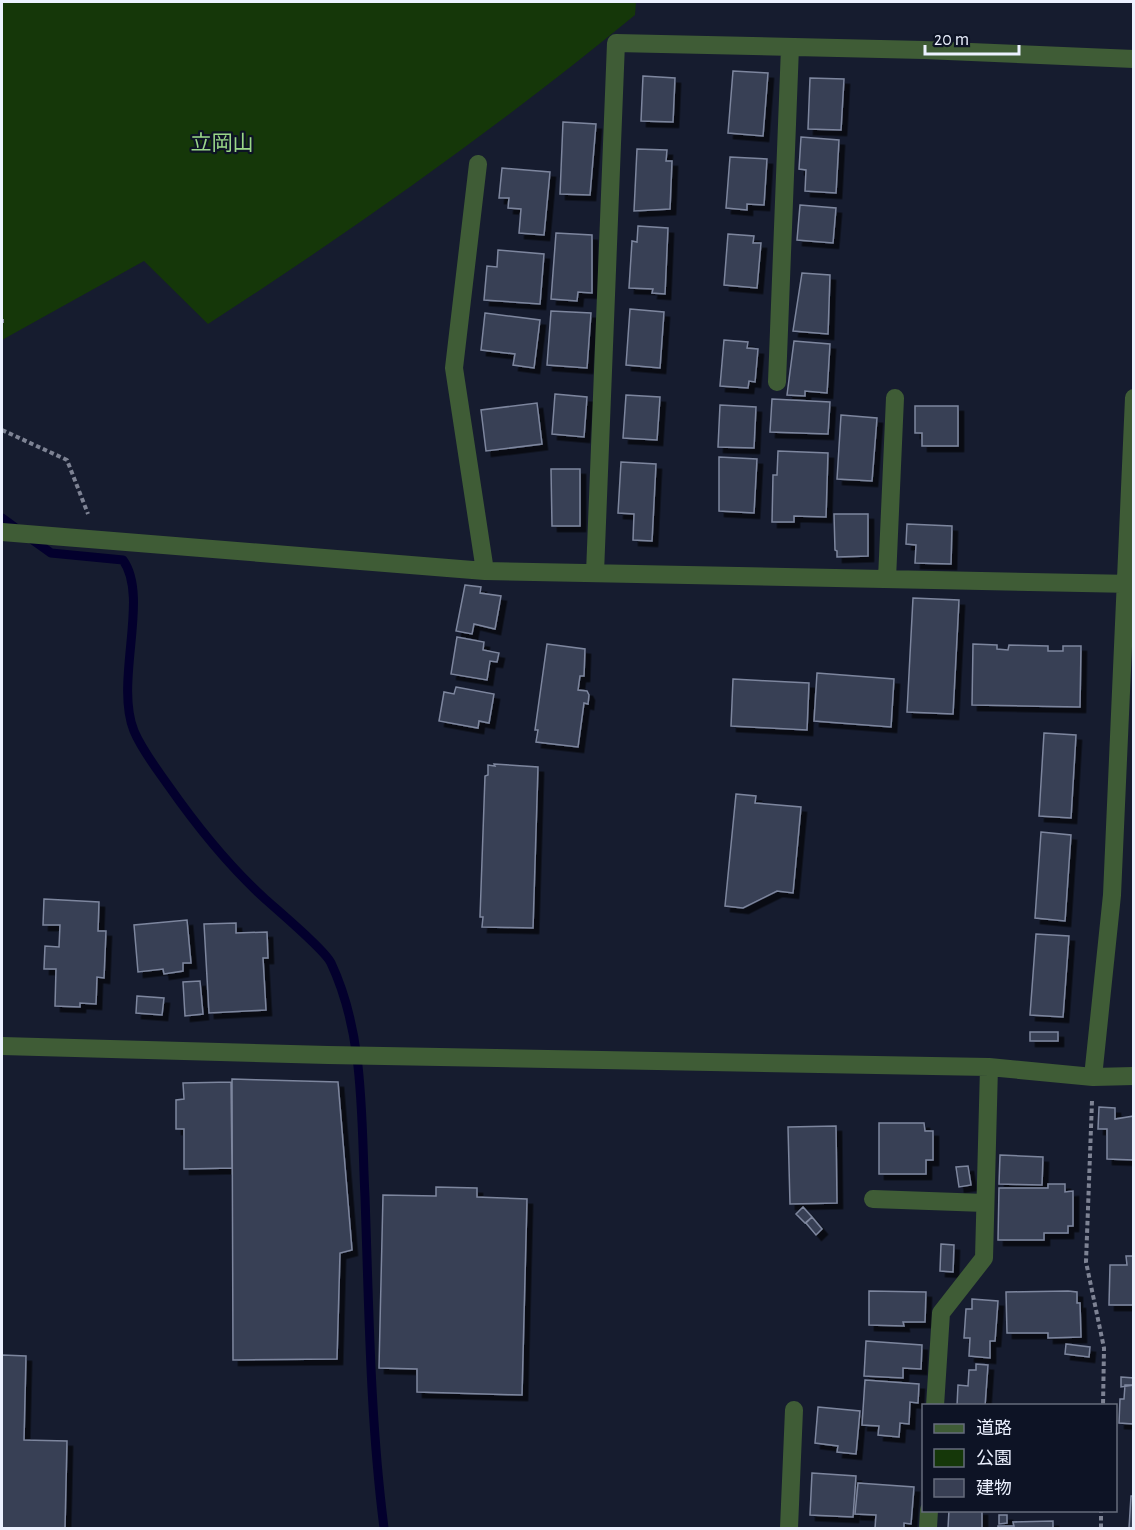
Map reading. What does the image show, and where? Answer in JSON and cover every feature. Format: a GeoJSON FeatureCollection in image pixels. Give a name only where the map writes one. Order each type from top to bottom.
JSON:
{"type":"FeatureCollection","features":[{"type":"Feature","properties":{"kind":"street"},"geometry":{"type":"LineString","coordinates":[[595,573],[616,43],[790,46],[1134,59]]}},
{"type":"Feature","properties":{"kind":"street"},"geometry":{"type":"LineString","coordinates":[[777,382],[790,46]]}},
{"type":"Feature","properties":{"kind":"street"},"geometry":{"type":"LineString","coordinates":[[478,164],[454,368],[485,571]]}},
{"type":"Feature","properties":{"kind":"street"},"geometry":{"type":"LineString","coordinates":[[887,579],[895,398]]}},
{"type":"Feature","properties":{"kind":"street"},"geometry":{"type":"LineString","coordinates":[[1093,1077],[1112,895],[1129,584],[1134,398]]}},
{"type":"Feature","properties":{"kind":"street"},"geometry":{"type":"LineString","coordinates":[[2,532],[485,571],[1129,584]]}},
{"type":"Feature","properties":{"kind":"street"},"geometry":{"type":"LineString","coordinates":[[2,1046],[328,1055],[989,1067],[1093,1077],[1134,1076]]}},
{"type":"Feature","properties":{"kind":"street"},"geometry":{"type":"LineString","coordinates":[[935,1404],[941,1313],[984,1258],[989,1067]]}},
{"type":"Feature","properties":{"kind":"street"},"geometry":{"type":"LineString","coordinates":[[873,1199],[985,1203]]}},
{"type":"Feature","properties":{"kind":"street"},"geometry":{"type":"LineString","coordinates":[[789,1528],[794,1410]]}},
{"type":"Feature","properties":{"kind":"street"},"geometry":{"type":"LineString","coordinates":[[927,1528],[929,1512]]}},
{"type":"Feature","properties":{"kind":"path"},"geometry":{"type":"LineString","coordinates":[[2,430],[67,460],[98,540]]}},
{"type":"Feature","properties":{"kind":"path"},"geometry":{"type":"LineString","coordinates":[[1093,1077],[1086,1262],[1104,1348],[1103,1404]]}},
{"type":"Feature","properties":{"kind":"path"},"geometry":{"type":"LineString","coordinates":[[1101,1512],[1101,1528]]}},
{"type":"Feature","properties":{"kind":"green space","name":"立岡山"},"geometry":{"type":"Polygon","coordinates":[[[2,2],[636,2],[635,15],[479,137],[372,214],[208,324],[144,261],[2,340],[2,2]]]}},
{"type":"Feature","properties":{"kind":"building"},"geometry":{"type":"Polygon","coordinates":[[[733,71],[768,73],[763,136],[728,133],[733,71]]]}},
{"type":"Feature","properties":{"kind":"building"},"geometry":{"type":"Polygon","coordinates":[[[643,76],[675,78],[673,122],[641,121],[643,76]]]}},
{"type":"Feature","properties":{"kind":"building"},"geometry":{"type":"Polygon","coordinates":[[[810,78],[844,79],[841,130],[808,129],[810,78]]]}},
{"type":"Feature","properties":{"kind":"building"},"geometry":{"type":"Polygon","coordinates":[[[563,122],[596,124],[590,195],[560,194],[563,122]]]}},
{"type":"Feature","properties":{"kind":"building"},"geometry":{"type":"Polygon","coordinates":[[[801,137],[839,140],[836,193],[805,191],[806,170],[799,169],[801,137]]]}},
{"type":"Feature","properties":{"kind":"building"},"geometry":{"type":"Polygon","coordinates":[[[637,149],[667,150],[666,161],[672,161],[670,209],[634,211],[637,149]]]}},
{"type":"Feature","properties":{"kind":"building"},"geometry":{"type":"Polygon","coordinates":[[[730,157],[767,159],[764,205],[747,204],[747,210],[726,208],[730,157]]]}},
{"type":"Feature","properties":{"kind":"building"},"geometry":{"type":"Polygon","coordinates":[[[502,168],[550,172],[544,235],[519,233],[521,209],[508,208],[509,198],[499,198],[502,168]]]}},
{"type":"Feature","properties":{"kind":"building"},"geometry":{"type":"Polygon","coordinates":[[[800,205],[836,208],[833,243],[797,240],[800,205]]]}},
{"type":"Feature","properties":{"kind":"building"},"geometry":{"type":"Polygon","coordinates":[[[638,226],[668,228],[665,294],[652,293],[653,289],[629,288],[632,241],[637,242],[638,226]]]}},
{"type":"Feature","properties":{"kind":"building"},"geometry":{"type":"Polygon","coordinates":[[[556,233],[592,235],[592,293],[578,292],[577,301],[551,299],[556,233]]]}},
{"type":"Feature","properties":{"kind":"building"},"geometry":{"type":"Polygon","coordinates":[[[728,234],[754,236],[753,243],[761,243],[757,288],[724,285],[728,234]]]}},
{"type":"Feature","properties":{"kind":"building"},"geometry":{"type":"Polygon","coordinates":[[[498,250],[544,254],[540,304],[484,300],[487,266],[497,267],[498,250]]]}},
{"type":"Feature","properties":{"kind":"building"},"geometry":{"type":"Polygon","coordinates":[[[802,273],[830,275],[828,334],[793,331],[802,273]]]}},
{"type":"Feature","properties":{"kind":"building"},"geometry":{"type":"Polygon","coordinates":[[[630,309],[664,312],[660,368],[626,365],[630,309]]]}},
{"type":"Feature","properties":{"kind":"building"},"geometry":{"type":"Polygon","coordinates":[[[551,311],[591,313],[587,368],[547,365],[551,311]]]}},
{"type":"Feature","properties":{"kind":"building"},"geometry":{"type":"Polygon","coordinates":[[[485,313],[540,320],[534,368],[513,365],[515,354],[481,350],[485,313]]]}},
{"type":"Feature","properties":{"kind":"building"},"geometry":{"type":"Polygon","coordinates":[[[724,340],[748,342],[747,348],[758,349],[755,382],[749,381],[748,388],[720,386],[724,340]]]}},
{"type":"Feature","properties":{"kind":"building"},"geometry":{"type":"Polygon","coordinates":[[[794,341],[830,344],[827,393],[805,391],[805,396],[787,395],[794,341]]]}},
{"type":"Feature","properties":{"kind":"building"},"geometry":{"type":"Polygon","coordinates":[[[555,394],[587,397],[584,437],[552,434],[555,394]]]}},
{"type":"Feature","properties":{"kind":"building"},"geometry":{"type":"Polygon","coordinates":[[[626,395],[660,397],[657,440],[623,438],[626,395]]]}},
{"type":"Feature","properties":{"kind":"building"},"geometry":{"type":"Polygon","coordinates":[[[772,399],[830,402],[828,434],[770,432],[772,399]]]}},
{"type":"Feature","properties":{"kind":"building"},"geometry":{"type":"Polygon","coordinates":[[[537,403],[542,444],[486,451],[481,410],[537,403]]]}},
{"type":"Feature","properties":{"kind":"building"},"geometry":{"type":"Polygon","coordinates":[[[720,405],[756,407],[754,448],[718,447],[720,405]]]}},
{"type":"Feature","properties":{"kind":"building"},"geometry":{"type":"Polygon","coordinates":[[[915,406],[958,406],[958,446],[922,446],[922,433],[915,433],[915,406]]]}},
{"type":"Feature","properties":{"kind":"building"},"geometry":{"type":"Polygon","coordinates":[[[841,415],[877,418],[872,481],[837,479],[841,415]]]}},
{"type":"Feature","properties":{"kind":"building"},"geometry":{"type":"Polygon","coordinates":[[[778,451],[828,453],[826,517],[794,516],[794,522],[772,522],[773,475],[777,475],[778,451]]]}},
{"type":"Feature","properties":{"kind":"building"},"geometry":{"type":"Polygon","coordinates":[[[719,457],[757,459],[754,513],[719,511],[719,457]]]}},
{"type":"Feature","properties":{"kind":"building"},"geometry":{"type":"Polygon","coordinates":[[[621,462],[656,464],[652,541],[633,540],[634,514],[618,513],[621,462]]]}},
{"type":"Feature","properties":{"kind":"building"},"geometry":{"type":"Polygon","coordinates":[[[551,469],[580,469],[580,526],[552,526],[551,469]]]}},
{"type":"Feature","properties":{"kind":"building"},"geometry":{"type":"Polygon","coordinates":[[[834,514],[868,514],[868,556],[837,557],[834,514]]]}},
{"type":"Feature","properties":{"kind":"building"},"geometry":{"type":"Polygon","coordinates":[[[907,524],[952,526],[951,564],[915,563],[916,545],[906,544],[907,524]]]}},
{"type":"Feature","properties":{"kind":"building"},"geometry":{"type":"Polygon","coordinates":[[[465,585],[481,587],[480,593],[501,596],[495,629],[474,624],[472,634],[456,631],[465,585]]]}},
{"type":"Feature","properties":{"kind":"building"},"geometry":{"type":"Polygon","coordinates":[[[913,598],[959,600],[953,714],[907,712],[913,598]]]}},
{"type":"Feature","properties":{"kind":"building"},"geometry":{"type":"Polygon","coordinates":[[[457,637],[484,642],[483,650],[499,653],[497,662],[490,661],[487,680],[451,674],[457,637]]]}},
{"type":"Feature","properties":{"kind":"building"},"geometry":{"type":"Polygon","coordinates":[[[547,644],[585,649],[584,676],[580,676],[578,690],[587,691],[589,695],[588,704],[584,703],[578,747],[536,742],[538,730],[535,730],[547,644]]]}},
{"type":"Feature","properties":{"kind":"building"},"geometry":{"type":"Polygon","coordinates":[[[973,644],[997,645],[997,649],[1008,650],[1009,645],[1048,646],[1048,651],[1063,651],[1063,646],[1081,646],[1080,707],[972,705],[973,644]]]}},
{"type":"Feature","properties":{"kind":"building"},"geometry":{"type":"Polygon","coordinates":[[[817,673],[894,679],[891,727],[814,721],[817,673]]]}},
{"type":"Feature","properties":{"kind":"building"},"geometry":{"type":"Polygon","coordinates":[[[733,679],[809,683],[807,730],[731,726],[733,679]]]}},
{"type":"Feature","properties":{"kind":"building"},"geometry":{"type":"Polygon","coordinates":[[[456,687],[494,694],[489,723],[479,721],[478,728],[439,721],[444,692],[454,694],[456,687]]]}},
{"type":"Feature","properties":{"kind":"building"},"geometry":{"type":"Polygon","coordinates":[[[1044,733],[1076,735],[1071,818],[1039,816],[1044,733]]]}},
{"type":"Feature","properties":{"kind":"building"},"geometry":{"type":"Polygon","coordinates":[[[494,764],[538,767],[533,928],[482,927],[483,917],[480,917],[485,776],[488,775],[488,765],[495,766],[494,764]]]}},
{"type":"Feature","properties":{"kind":"building"},"geometry":{"type":"Polygon","coordinates":[[[736,794],[756,796],[755,803],[801,807],[793,893],[777,891],[743,908],[725,906],[736,794]]]}},
{"type":"Feature","properties":{"kind":"building"},"geometry":{"type":"Polygon","coordinates":[[[1041,832],[1071,835],[1065,921],[1035,918],[1041,832]]]}},
{"type":"Feature","properties":{"kind":"building"},"geometry":{"type":"Polygon","coordinates":[[[44,899],[99,902],[98,931],[106,931],[104,978],[97,977],[96,1004],[80,1003],[80,1007],[55,1006],[56,969],[44,969],[45,946],[59,947],[60,925],[43,925],[44,899]]]}},
{"type":"Feature","properties":{"kind":"building"},"geometry":{"type":"Polygon","coordinates":[[[187,920],[191,963],[183,963],[183,971],[164,974],[163,969],[138,972],[134,925],[187,920]]]}},
{"type":"Feature","properties":{"kind":"building"},"geometry":{"type":"Polygon","coordinates":[[[236,923],[236,933],[267,932],[268,958],[263,958],[266,1010],[209,1013],[204,924],[236,923]]]}},
{"type":"Feature","properties":{"kind":"building"},"geometry":{"type":"Polygon","coordinates":[[[1036,934],[1069,936],[1063,1017],[1030,1015],[1036,934]]]}},
{"type":"Feature","properties":{"kind":"building"},"geometry":{"type":"Polygon","coordinates":[[[200,981],[203,1014],[185,1016],[183,982],[200,981]]]}},
{"type":"Feature","properties":{"kind":"building"},"geometry":{"type":"Polygon","coordinates":[[[137,996],[164,998],[162,1015],[136,1013],[137,996]]]}},
{"type":"Feature","properties":{"kind":"building"},"geometry":{"type":"Polygon","coordinates":[[[1030,1032],[1058,1032],[1058,1041],[1030,1041],[1030,1032]]]}},
{"type":"Feature","properties":{"kind":"building"},"geometry":{"type":"Polygon","coordinates":[[[232,1079],[338,1082],[352,1250],[340,1253],[337,1359],[233,1360],[232,1079]]]}},
{"type":"Feature","properties":{"kind":"building"},"geometry":{"type":"Polygon","coordinates":[[[231,1082],[232,1168],[184,1169],[184,1129],[176,1129],[176,1100],[184,1099],[183,1083],[231,1082]]]}},
{"type":"Feature","properties":{"kind":"building"},"geometry":{"type":"Polygon","coordinates":[[[1099,1107],[1115,1108],[1115,1119],[1134,1116],[1134,1160],[1107,1159],[1107,1129],[1098,1129],[1099,1107]]]}},
{"type":"Feature","properties":{"kind":"building"},"geometry":{"type":"Polygon","coordinates":[[[879,1123],[924,1123],[925,1131],[933,1131],[933,1160],[926,1160],[926,1174],[879,1174],[879,1123]]]}},
{"type":"Feature","properties":{"kind":"building"},"geometry":{"type":"Polygon","coordinates":[[[836,1126],[837,1203],[790,1204],[788,1127],[836,1126]]]}},
{"type":"Feature","properties":{"kind":"building"},"geometry":{"type":"Polygon","coordinates":[[[1000,1155],[1043,1157],[1042,1185],[999,1184],[1000,1155]]]}},
{"type":"Feature","properties":{"kind":"building"},"geometry":{"type":"Polygon","coordinates":[[[968,1166],[971,1185],[959,1187],[956,1167],[968,1166]]]}},
{"type":"Feature","properties":{"kind":"building"},"geometry":{"type":"Polygon","coordinates":[[[1048,1184],[1065,1184],[1065,1192],[1073,1191],[1073,1226],[1068,1226],[1068,1233],[1044,1233],[1044,1240],[998,1240],[999,1188],[1048,1188],[1048,1184]]]}},
{"type":"Feature","properties":{"kind":"building"},"geometry":{"type":"Polygon","coordinates":[[[436,1187],[477,1188],[477,1197],[527,1199],[522,1395],[417,1392],[417,1369],[379,1368],[383,1195],[436,1196],[436,1187]]]}},
{"type":"Feature","properties":{"kind":"building"},"geometry":{"type":"Polygon","coordinates":[[[803,1207],[812,1217],[805,1223],[796,1214],[803,1207]]]}},
{"type":"Feature","properties":{"kind":"building"},"geometry":{"type":"Polygon","coordinates":[[[812,1217],[822,1229],[816,1235],[806,1223],[812,1217]]]}},
{"type":"Feature","properties":{"kind":"building"},"geometry":{"type":"Polygon","coordinates":[[[941,1244],[954,1245],[953,1272],[940,1271],[941,1244]]]}},
{"type":"Feature","properties":{"kind":"building"},"geometry":{"type":"Polygon","coordinates":[[[1126,1256],[1134,1256],[1134,1305],[1109,1305],[1110,1265],[1127,1265],[1126,1256]]]}},
{"type":"Feature","properties":{"kind":"building"},"geometry":{"type":"Polygon","coordinates":[[[869,1291],[926,1292],[925,1322],[903,1322],[904,1326],[869,1325],[869,1291]]]}},
{"type":"Feature","properties":{"kind":"building"},"geometry":{"type":"Polygon","coordinates":[[[1006,1292],[1077,1292],[1077,1303],[1080,1303],[1081,1337],[1048,1338],[1048,1333],[1007,1333],[1006,1292]]]}},
{"type":"Feature","properties":{"kind":"building"},"geometry":{"type":"Polygon","coordinates":[[[972,1299],[998,1301],[995,1341],[990,1341],[990,1358],[969,1356],[970,1338],[964,1338],[966,1309],[972,1309],[972,1299]]]}},
{"type":"Feature","properties":{"kind":"building"},"geometry":{"type":"Polygon","coordinates":[[[866,1341],[922,1345],[921,1369],[903,1368],[903,1378],[864,1376],[866,1341]]]}},
{"type":"Feature","properties":{"kind":"building"},"geometry":{"type":"Polygon","coordinates":[[[1066,1344],[1090,1347],[1089,1357],[1065,1354],[1066,1344]]]}},
{"type":"Feature","properties":{"kind":"building"},"geometry":{"type":"Polygon","coordinates":[[[2,1355],[26,1356],[24,1440],[67,1441],[65,1528],[2,1528],[2,1355]]]}},
{"type":"Feature","properties":{"kind":"building"},"geometry":{"type":"Polygon","coordinates":[[[976,1364],[988,1365],[985,1404],[957,1404],[958,1385],[968,1386],[969,1370],[976,1370],[976,1364]]]}},
{"type":"Feature","properties":{"kind":"building"},"geometry":{"type":"Polygon","coordinates":[[[1121,1377],[1134,1378],[1134,1385],[1121,1387],[1121,1377]]]}},
{"type":"Feature","properties":{"kind":"building"},"geometry":{"type":"Polygon","coordinates":[[[865,1380],[919,1384],[918,1403],[910,1402],[909,1424],[900,1423],[899,1437],[878,1435],[879,1426],[862,1425],[865,1380]]]}},
{"type":"Feature","properties":{"kind":"building"},"geometry":{"type":"Polygon","coordinates":[[[1125,1385],[1134,1385],[1134,1424],[1119,1423],[1120,1399],[1124,1399],[1125,1385]]]}},
{"type":"Feature","properties":{"kind":"building"},"geometry":{"type":"Polygon","coordinates":[[[818,1407],[860,1411],[856,1454],[837,1452],[838,1446],[815,1443],[818,1407]]]}},
{"type":"Feature","properties":{"kind":"building"},"geometry":{"type":"Polygon","coordinates":[[[812,1473],[856,1476],[853,1517],[810,1515],[812,1473]]]}},
{"type":"Feature","properties":{"kind":"building"},"geometry":{"type":"Polygon","coordinates":[[[858,1483],[914,1487],[911,1524],[904,1523],[904,1528],[875,1528],[876,1515],[855,1514],[858,1483]]]}},
{"type":"Feature","properties":{"kind":"building"},"geometry":{"type":"Polygon","coordinates":[[[1131,1496],[1134,1496],[1134,1528],[1129,1528],[1131,1496]]]}},
{"type":"Feature","properties":{"kind":"building"},"geometry":{"type":"Polygon","coordinates":[[[949,1512],[982,1512],[982,1528],[948,1528],[949,1512]]]}},
{"type":"Feature","properties":{"kind":"building"},"geometry":{"type":"Polygon","coordinates":[[[999,1515],[1007,1515],[1007,1523],[999,1524],[999,1515]]]}},
{"type":"Feature","properties":{"kind":"building"},"geometry":{"type":"Polygon","coordinates":[[[1053,1521],[1053,1528],[998,1528],[998,1526],[1014,1526],[1013,1522],[1053,1521]]]}},
{"type":"Feature","properties":{"kind":"waterway"},"geometry":{"type":"LineString","coordinates":[[2,518],[17,529]]}},
{"type":"Feature","properties":{"kind":"waterway"},"geometry":{"type":"LineString","coordinates":[[30,538],[51,553],[123,560],[130,576],[133,595],[128,689],[129,711],[137,738],[179,800],[225,858],[327,957],[342,991],[356,1048],[359,1078],[373,1404],[384,1528]]}}]}
